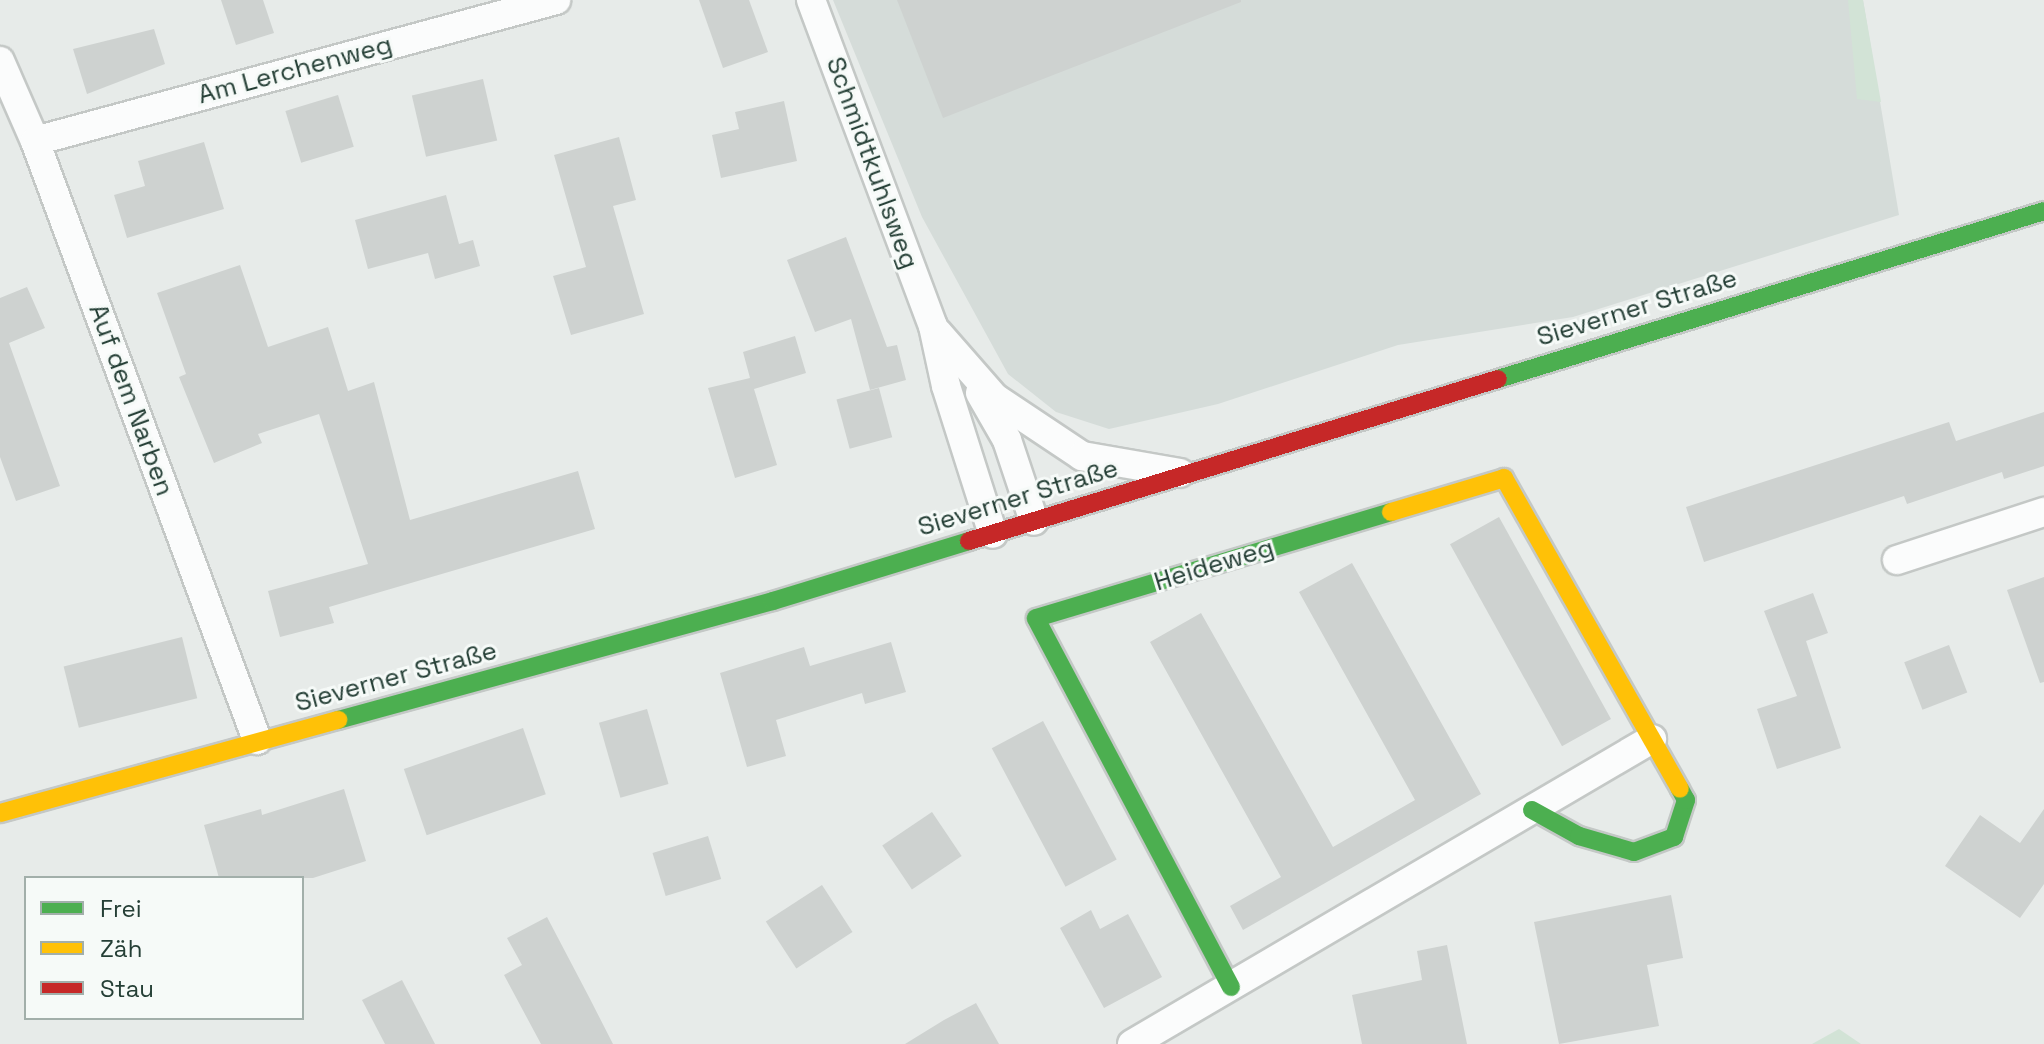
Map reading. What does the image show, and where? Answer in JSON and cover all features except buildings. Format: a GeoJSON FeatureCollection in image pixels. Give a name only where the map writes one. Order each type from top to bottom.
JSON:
{"type":"FeatureCollection","features":[{"type":"Feature","properties":{"kind":"main road","name":"Sieverner Straße"},"geometry":{"type":"LineString","coordinates":[[0,813],[257,740],[703,621],[2044,211]]}},
{"type":"Feature","properties":{"kind":"main road","name":"Heideweg"},"geometry":{"type":"LineString","coordinates":[[1231,987],[1036,618],[1504,478],[1686,800],[1674,837],[1634,852],[1579,836],[1532,810]]}},
{"type":"Feature","properties":{"kind":"street","name":"Am Lerchenweg"},"geometry":{"type":"LineString","coordinates":[[35,141],[556,0]]}},
{"type":"Feature","properties":{"kind":"street","name":"Schmidtkuhlsweg"},"geometry":{"type":"LineString","coordinates":[[811,0],[933,326],[946,386],[993,534]]}},
{"type":"Feature","properties":{"kind":"street","name":"Auf dem Narben"},"geometry":{"type":"LineString","coordinates":[[0,61],[35,141],[257,740]]}},
{"type":"Feature","properties":{"kind":"street","name":"Schmidtkuhlsweg"},"geometry":{"type":"LineString","coordinates":[[933,326],[968,372],[1007,440],[1034,521]]}},
{"type":"Feature","properties":{"kind":"street","name":"Schmidtkuhlsweg"},"geometry":{"type":"LineString","coordinates":[[968,372],[1020,417],[1082,456],[1185,474]]}},
{"type":"Feature","properties":{"kind":"street"},"geometry":{"type":"LineString","coordinates":[[1897,560],[2044,512]]}},
{"type":"Feature","properties":{"kind":"street"},"geometry":{"type":"LineString","coordinates":[[1132,1044],[1652,739]]}},
{"type":"Feature","properties":{"kind":"shaded area"},"geometry":{"type":"Polygon","coordinates":[[[833,0],[1863,0],[1899,215],[1573,317],[1398,345],[1218,404],[1109,429],[1056,412],[1008,374],[922,217],[833,0]]]}},
{"type":"Feature","properties":{"kind":"green space"},"geometry":{"type":"Polygon","coordinates":[[[1848,0],[1863,0],[1881,102],[1857,99],[1848,0]]]}},
{"type":"Feature","properties":{"kind":"green space"},"geometry":{"type":"Polygon","coordinates":[[[1839,1029],[1861,1044],[1812,1044],[1839,1029]]]}},
{"type":"Feature","properties":{"kind":"traffic: fast"},"geometry":{"type":"LineString","coordinates":[[1498,379],[2044,211]]}},
{"type":"Feature","properties":{"kind":"traffic: fast"},"geometry":{"type":"LineString","coordinates":[[1231,987],[1036,618],[1391,512]]}},
{"type":"Feature","properties":{"kind":"traffic: fast"},"geometry":{"type":"LineString","coordinates":[[338,720],[773,601],[969,541]]}},
{"type":"Feature","properties":{"kind":"traffic: fast"},"geometry":{"type":"LineString","coordinates":[[1532,810],[1579,836],[1634,852],[1674,837],[1686,800],[1680,789]]}},
{"type":"Feature","properties":{"kind":"traffic: slow"},"geometry":{"type":"LineString","coordinates":[[1391,512],[1504,478],[1680,789]]}},
{"type":"Feature","properties":{"kind":"traffic: slow"},"geometry":{"type":"LineString","coordinates":[[0,813],[338,720]]}},
{"type":"Feature","properties":{"kind":"traffic: jam"},"geometry":{"type":"LineString","coordinates":[[969,541],[1498,379]]}}]}
